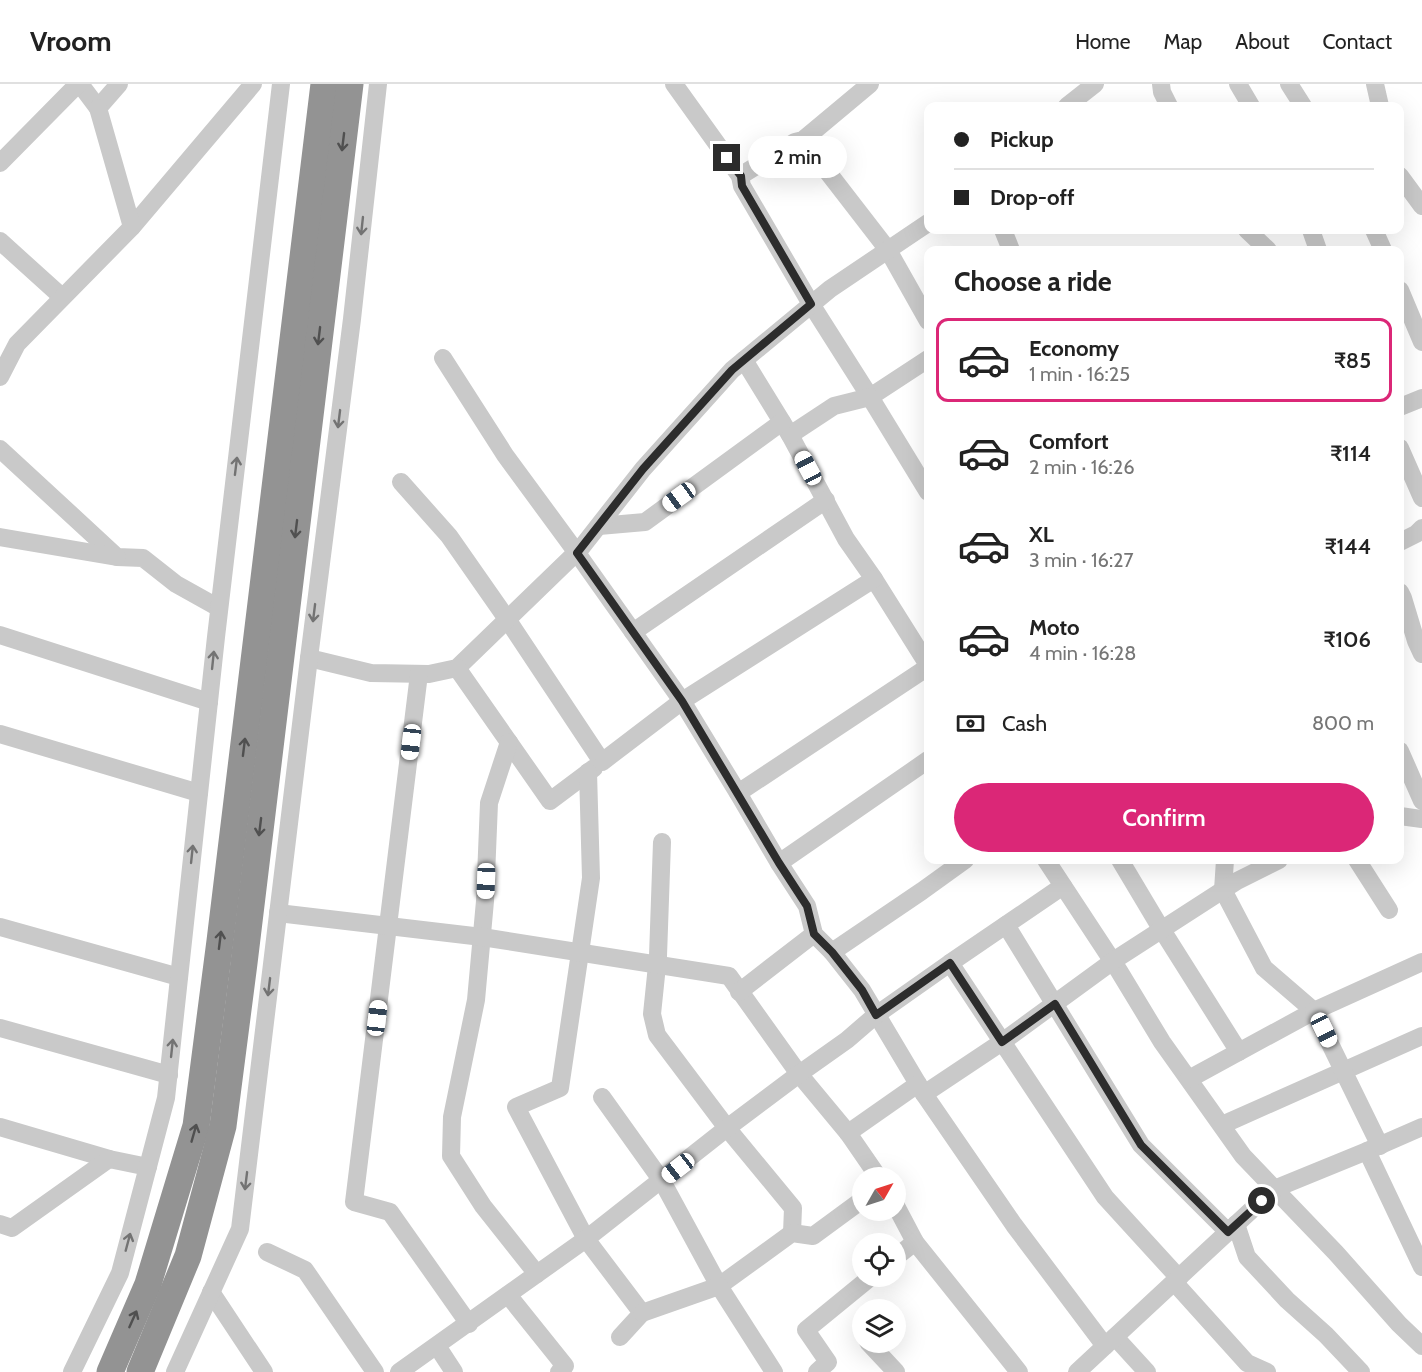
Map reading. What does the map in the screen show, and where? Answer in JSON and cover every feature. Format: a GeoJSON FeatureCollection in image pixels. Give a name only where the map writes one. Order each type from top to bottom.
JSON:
{"type":"FeatureCollection","features":[{"type":"Feature","properties":{"kind":"highway"},"geometry":{"type":"LineString","coordinates":[[140,1372],[188,1256],[223,1126],[244,963],[268,651],[324,84]]}},
{"type":"Feature","properties":{"kind":"highway"},"geometry":{"type":"LineString","coordinates":[[110,1372],[148,1284],[196,1126],[350,84]]}},
{"type":"Feature","properties":{"kind":"street"},"geometry":{"type":"LineString","coordinates":[[0,163],[79,84],[98,108],[132,227]]}},
{"type":"Feature","properties":{"kind":"street"},"geometry":{"type":"LineString","coordinates":[[98,108],[119,84]]}},
{"type":"Feature","properties":{"kind":"street"},"geometry":{"type":"LineString","coordinates":[[0,377],[17,344],[132,227],[253,84]]}},
{"type":"Feature","properties":{"kind":"street"},"geometry":{"type":"LineString","coordinates":[[72,1372],[120,1273],[166,1098],[219,608],[281,84]]}},
{"type":"Feature","properties":{"kind":"street"},"geometry":{"type":"LineString","coordinates":[[175,1372],[240,1229],[352,319],[378,84]]}},
{"type":"Feature","properties":{"kind":"street"},"geometry":{"type":"LineString","coordinates":[[674,84],[741,176],[742,186],[811,304],[924,485]]}},
{"type":"Feature","properties":{"kind":"street"},"geometry":{"type":"LineString","coordinates":[[741,176],[795,142],[803,140],[870,84]]}},
{"type":"Feature","properties":{"kind":"street"},"geometry":{"type":"LineString","coordinates":[[1072,102],[1095,84]]}},
{"type":"Feature","properties":{"kind":"street"},"geometry":{"type":"LineString","coordinates":[[1161,84],[1167,102]]}},
{"type":"Feature","properties":{"kind":"street"},"geometry":{"type":"LineString","coordinates":[[1238,84],[1249,102]]}},
{"type":"Feature","properties":{"kind":"street"},"geometry":{"type":"LineString","coordinates":[[1289,84],[1300,102]]}},
{"type":"Feature","properties":{"kind":"street"},"geometry":{"type":"LineString","coordinates":[[1375,84],[1379,102]]}},
{"type":"Feature","properties":{"kind":"street"},"geometry":{"type":"LineString","coordinates":[[803,140],[888,250],[924,314]]}},
{"type":"Feature","properties":{"kind":"street"},"geometry":{"type":"LineString","coordinates":[[1404,181],[1422,206]]}},
{"type":"Feature","properties":{"kind":"street"},"geometry":{"type":"LineString","coordinates":[[309,658],[371,673],[429,674],[457,668],[577,553],[643,469],[732,370],[830,289],[924,226]]}},
{"type":"Feature","properties":{"kind":"street"},"geometry":{"type":"LineString","coordinates":[[1251,234],[1264,246]]}},
{"type":"Feature","properties":{"kind":"street"},"geometry":{"type":"LineString","coordinates":[[0,241],[62,297]]}},
{"type":"Feature","properties":{"kind":"street"},"geometry":{"type":"LineString","coordinates":[[1404,299],[1422,342]]}},
{"type":"Feature","properties":{"kind":"street"},"geometry":{"type":"LineString","coordinates":[[443,358],[505,454],[682,701],[807,906],[814,934],[832,952],[862,990],[921,1089],[1014,1225],[1110,1342],[1147,1372]]}},
{"type":"Feature","properties":{"kind":"street"},"geometry":{"type":"LineString","coordinates":[[744,360],[786,428],[846,538],[874,579],[922,639]]}},
{"type":"Feature","properties":{"kind":"street"},"geometry":{"type":"LineString","coordinates":[[599,526],[645,522],[786,428],[834,406],[870,397],[924,362]]}},
{"type":"Feature","properties":{"kind":"street"},"geometry":{"type":"LineString","coordinates":[[1404,405],[1422,398]]}},
{"type":"Feature","properties":{"kind":"street"},"geometry":{"type":"LineString","coordinates":[[0,450],[117,557]]}},
{"type":"Feature","properties":{"kind":"street"},"geometry":{"type":"LineString","coordinates":[[1404,457],[1422,498]]}},
{"type":"Feature","properties":{"kind":"street"},"geometry":{"type":"LineString","coordinates":[[401,482],[449,536],[507,620],[595,767],[591,878],[560,1088],[516,1107],[586,1239],[642,1313]]}},
{"type":"Feature","properties":{"kind":"street"},"geometry":{"type":"LineString","coordinates":[[633,632],[826,500]]}},
{"type":"Feature","properties":{"kind":"street"},"geometry":{"type":"LineString","coordinates":[[1404,540],[1422,528]]}},
{"type":"Feature","properties":{"kind":"street"},"geometry":{"type":"LineString","coordinates":[[0,537],[117,557],[143,558],[176,584],[219,608]]}},
{"type":"Feature","properties":{"kind":"street"},"geometry":{"type":"LineString","coordinates":[[457,668],[550,801],[682,701],[874,579]]}},
{"type":"Feature","properties":{"kind":"street"},"geometry":{"type":"LineString","coordinates":[[1404,601],[1422,654]]}},
{"type":"Feature","properties":{"kind":"street"},"geometry":{"type":"LineString","coordinates":[[0,635],[209,702]]}},
{"type":"Feature","properties":{"kind":"street"},"geometry":{"type":"LineString","coordinates":[[738,793],[924,669]]}},
{"type":"Feature","properties":{"kind":"street"},"geometry":{"type":"LineString","coordinates":[[419,674],[354,1202],[390,1212],[469,1324]]}},
{"type":"Feature","properties":{"kind":"street"},"geometry":{"type":"LineString","coordinates":[[0,734],[199,793]]}},
{"type":"Feature","properties":{"kind":"street"},"geometry":{"type":"LineString","coordinates":[[509,742],[489,803],[485,901],[476,1000],[452,1117],[451,1156],[483,1206],[537,1274]]}},
{"type":"Feature","properties":{"kind":"street"},"geometry":{"type":"LineString","coordinates":[[1404,760],[1422,801]]}},
{"type":"Feature","properties":{"kind":"street"},"geometry":{"type":"LineString","coordinates":[[779,863],[924,763]]}},
{"type":"Feature","properties":{"kind":"street"},"geometry":{"type":"LineString","coordinates":[[1404,817],[1422,819]]}},
{"type":"Feature","properties":{"kind":"street"},"geometry":{"type":"LineString","coordinates":[[662,842],[658,956],[652,1014],[657,1035],[727,1128],[793,1209],[792,1233]]}},
{"type":"Feature","properties":{"kind":"street"},"geometry":{"type":"LineString","coordinates":[[832,952],[959,864]]}},
{"type":"Feature","properties":{"kind":"street"},"geometry":{"type":"LineString","coordinates":[[1049,864],[1113,961],[1162,1042],[1243,1156],[1422,1346]]}},
{"type":"Feature","properties":{"kind":"street"},"geometry":{"type":"LineString","coordinates":[[1122,864],[1239,1052]]}},
{"type":"Feature","properties":{"kind":"street"},"geometry":{"type":"LineString","coordinates":[[1226,864],[1231,885]]}},
{"type":"Feature","properties":{"kind":"street"},"geometry":{"type":"LineString","coordinates":[[1271,864],[1223,890],[1264,968],[1314,1011],[1343,1070],[1422,1267]]}},
{"type":"Feature","properties":{"kind":"street"},"geometry":{"type":"LineString","coordinates":[[1360,864],[1389,910]]}},
{"type":"Feature","properties":{"kind":"street"},"geometry":{"type":"LineString","coordinates":[[848,1133],[1002,1042],[1113,961],[1231,885]]}},
{"type":"Feature","properties":{"kind":"street"},"geometry":{"type":"LineString","coordinates":[[399,1372],[586,1239],[727,1128],[847,1040],[876,1015],[1063,886]]}},
{"type":"Feature","properties":{"kind":"street"},"geometry":{"type":"LineString","coordinates":[[278,914],[482,937],[729,975],[799,1074],[848,1133],[871,1167]]}},
{"type":"Feature","properties":{"kind":"street"},"geometry":{"type":"LineString","coordinates":[[1006,925],[1141,1145],[1232,1228],[1247,1257],[1287,1300],[1326,1335],[1361,1372]]}},
{"type":"Feature","properties":{"kind":"street"},"geometry":{"type":"LineString","coordinates":[[0,927],[179,977]]}},
{"type":"Feature","properties":{"kind":"street"},"geometry":{"type":"LineString","coordinates":[[739,992],[814,934]]}},
{"type":"Feature","properties":{"kind":"street"},"geometry":{"type":"LineString","coordinates":[[1189,1079],[1314,1011],[1422,962]]}},
{"type":"Feature","properties":{"kind":"street"},"geometry":{"type":"LineString","coordinates":[[950,963],[1105,1197],[1247,1363],[1267,1372]]}},
{"type":"Feature","properties":{"kind":"street"},"geometry":{"type":"LineString","coordinates":[[0,1028],[169,1075]]}},
{"type":"Feature","properties":{"kind":"street"},"geometry":{"type":"LineString","coordinates":[[1222,1125],[1422,1036]]}},
{"type":"Feature","properties":{"kind":"street"},"geometry":{"type":"LineString","coordinates":[[602,1097],[662,1180],[719,1286],[774,1372]]}},
{"type":"Feature","properties":{"kind":"street"},"geometry":{"type":"LineString","coordinates":[[0,1126],[109,1159],[148,1167]]}},
{"type":"Feature","properties":{"kind":"street"},"geometry":{"type":"LineString","coordinates":[[1077,1372],[1274,1189],[1422,1127]]}},
{"type":"Feature","properties":{"kind":"street"},"geometry":{"type":"LineString","coordinates":[[4,1230],[109,1159]]}},
{"type":"Feature","properties":{"kind":"street"},"geometry":{"type":"LineString","coordinates":[[620,1337],[642,1313],[719,1286],[792,1233],[813,1236],[852,1207]]}},
{"type":"Feature","properties":{"kind":"street"},"geometry":{"type":"LineString","coordinates":[[904,1221],[915,1242],[1019,1372]]}},
{"type":"Feature","properties":{"kind":"street"},"geometry":{"type":"LineString","coordinates":[[906,1249],[915,1242]]}},
{"type":"Feature","properties":{"kind":"street"},"geometry":{"type":"LineString","coordinates":[[267,1252],[304,1270],[375,1372]]}},
{"type":"Feature","properties":{"kind":"street"},"geometry":{"type":"LineString","coordinates":[[817,1372],[828,1362],[806,1330],[859,1287]]}},
{"type":"Feature","properties":{"kind":"street"},"geometry":{"type":"LineString","coordinates":[[211,1292],[264,1372]]}},
{"type":"Feature","properties":{"kind":"street"},"geometry":{"type":"LineString","coordinates":[[508,1295],[565,1366],[559,1372]]}},
{"type":"Feature","properties":{"kind":"street"},"geometry":{"type":"LineString","coordinates":[[437,1346],[454,1372]]}},
{"type":"Feature","properties":{"kind":"street"},"geometry":{"type":"LineString","coordinates":[[878,1353],[896,1372]]}},
{"type":"Feature","properties":{"kind":"route"},"geometry":{"type":"LineString","coordinates":[[727,158],[741,176],[742,186],[811,304],[732,370],[643,469],[577,553],[682,701],[807,906],[814,934],[832,952],[862,990],[876,1015],[950,963],[1002,1042],[1055,1004],[1141,1145],[1228,1232],[1262,1201]]}}]}
